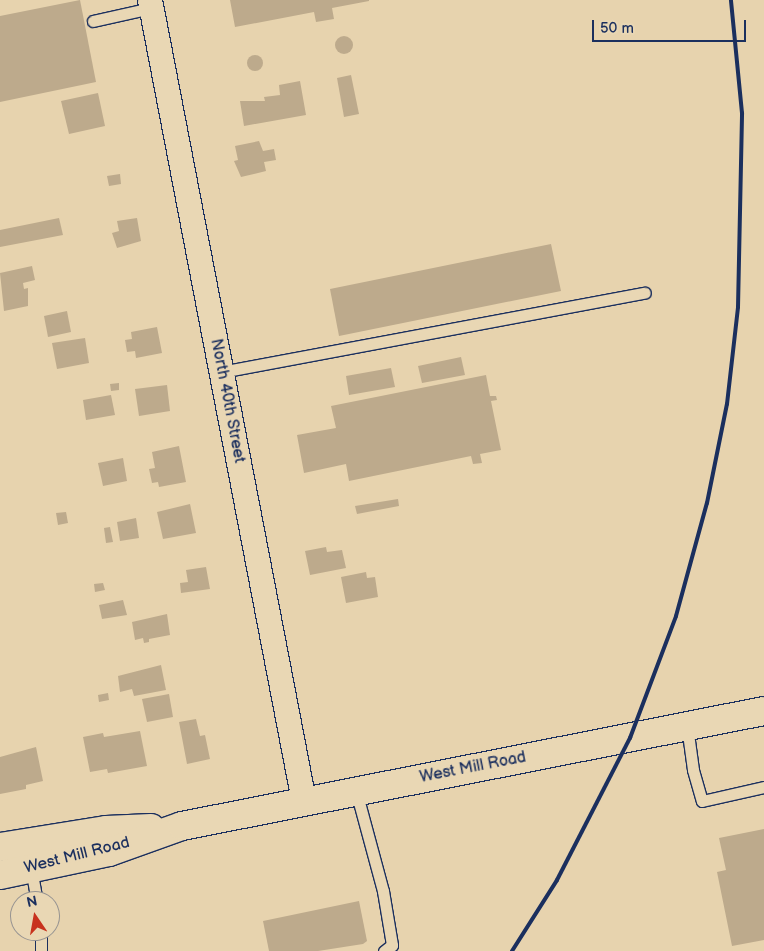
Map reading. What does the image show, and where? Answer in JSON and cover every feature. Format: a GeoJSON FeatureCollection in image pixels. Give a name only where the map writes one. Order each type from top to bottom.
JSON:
{"type":"FeatureCollection","features":[{"type":"Feature","properties":{"kind":"main road","name":"West Mill Road"},"geometry":{"type":"LineString","coordinates":[[0,874],[109,852],[182,826],[764,711]]}},
{"type":"Feature","properties":{"kind":"main road","name":"West Mill Road"},"geometry":{"type":"LineString","coordinates":[[0,847],[106,830],[182,826]]}},
{"type":"Feature","properties":{"kind":"street","name":"North 40th Street"},"geometry":{"type":"LineString","coordinates":[[150,4],[304,801]]}},
{"type":"Feature","properties":{"kind":"lane"},"geometry":{"type":"LineString","coordinates":[[92,21],[150,4]]}},
{"type":"Feature","properties":{"kind":"lane"},"geometry":{"type":"LineString","coordinates":[[221,372],[645,293]]}},
{"type":"Feature","properties":{"kind":"lane"},"geometry":{"type":"LineString","coordinates":[[687,726],[693,770],[702,801],[764,787]]}},
{"type":"Feature","properties":{"kind":"lane"},"geometry":{"type":"LineString","coordinates":[[356,791],[383,891],[392,945],[384,951]]}},
{"type":"Feature","properties":{"kind":"lane"},"geometry":{"type":"LineString","coordinates":[[31,868],[35,891]]}},
{"type":"Feature","properties":{"kind":"building"},"geometry":{"type":"Polygon","coordinates":[[[80,0],[96,82],[0,102],[0,16],[80,0]]]}},
{"type":"Feature","properties":{"kind":"building"},"geometry":{"type":"Polygon","coordinates":[[[230,0],[369,1],[332,8],[334,19],[316,22],[314,12],[235,27],[230,0]]]}},
{"type":"Feature","properties":{"kind":"building"},"geometry":{"type":"Polygon","coordinates":[[[340,36],[348,36],[353,41],[351,52],[340,54],[335,49],[335,41],[340,36]]]}},
{"type":"Feature","properties":{"kind":"building"},"geometry":{"type":"Polygon","coordinates":[[[255,55],[261,57],[263,63],[261,69],[255,71],[249,69],[247,63],[249,57],[255,55]]]}},
{"type":"Feature","properties":{"kind":"building"},"geometry":{"type":"Polygon","coordinates":[[[351,75],[359,114],[344,117],[337,78],[351,75]]]}},
{"type":"Feature","properties":{"kind":"building"},"geometry":{"type":"Polygon","coordinates":[[[300,81],[306,115],[244,126],[240,101],[265,101],[264,97],[280,95],[279,85],[300,81]]]}},
{"type":"Feature","properties":{"kind":"building"},"geometry":{"type":"Polygon","coordinates":[[[98,93],[105,126],[69,134],[61,101],[98,93]]]}},
{"type":"Feature","properties":{"kind":"building"},"geometry":{"type":"Polygon","coordinates":[[[259,141],[263,151],[274,149],[276,160],[264,162],[266,171],[241,177],[234,161],[238,160],[235,146],[259,141]]]}},
{"type":"Feature","properties":{"kind":"building"},"geometry":{"type":"Polygon","coordinates":[[[120,174],[121,184],[109,186],[107,176],[120,174]]]}},
{"type":"Feature","properties":{"kind":"building"},"geometry":{"type":"Polygon","coordinates":[[[59,218],[63,235],[0,247],[0,230],[59,218]]]}},
{"type":"Feature","properties":{"kind":"building"},"geometry":{"type":"Polygon","coordinates":[[[137,218],[141,241],[117,248],[112,233],[119,231],[117,221],[137,218]]]}},
{"type":"Feature","properties":{"kind":"building"},"geometry":{"type":"Polygon","coordinates":[[[551,244],[561,291],[339,336],[330,289],[551,244]]]}},
{"type":"Feature","properties":{"kind":"building"},"geometry":{"type":"Polygon","coordinates":[[[32,266],[35,280],[23,283],[24,289],[28,288],[28,306],[4,311],[0,273],[32,266]]]}},
{"type":"Feature","properties":{"kind":"building"},"geometry":{"type":"Polygon","coordinates":[[[67,311],[71,332],[48,337],[44,316],[67,311]]]}},
{"type":"Feature","properties":{"kind":"building"},"geometry":{"type":"Polygon","coordinates":[[[157,327],[162,353],[136,358],[135,351],[127,352],[125,340],[132,339],[131,332],[157,327]]]}},
{"type":"Feature","properties":{"kind":"building"},"geometry":{"type":"Polygon","coordinates":[[[85,338],[89,363],[57,369],[52,343],[85,338]]]}},
{"type":"Feature","properties":{"kind":"building"},"geometry":{"type":"Polygon","coordinates":[[[461,357],[465,375],[422,383],[418,366],[461,357]]]}},
{"type":"Feature","properties":{"kind":"building"},"geometry":{"type":"Polygon","coordinates":[[[391,368],[395,387],[349,395],[346,376],[391,368]]]}},
{"type":"Feature","properties":{"kind":"building"},"geometry":{"type":"Polygon","coordinates":[[[486,375],[490,396],[496,396],[497,400],[491,401],[501,450],[480,454],[482,463],[473,464],[471,456],[349,481],[346,464],[304,473],[297,435],[336,428],[331,406],[486,375]]]}},
{"type":"Feature","properties":{"kind":"building"},"geometry":{"type":"Polygon","coordinates":[[[119,383],[119,390],[111,391],[110,384],[119,383]]]}},
{"type":"Feature","properties":{"kind":"building"},"geometry":{"type":"Polygon","coordinates":[[[167,385],[170,411],[139,416],[135,389],[167,385]]]}},
{"type":"Feature","properties":{"kind":"building"},"geometry":{"type":"Polygon","coordinates":[[[111,395],[115,415],[86,420],[83,400],[111,395]]]}},
{"type":"Feature","properties":{"kind":"building"},"geometry":{"type":"Polygon","coordinates":[[[179,446],[186,482],[159,487],[158,482],[152,483],[149,469],[155,468],[152,452],[179,446]]]}},
{"type":"Feature","properties":{"kind":"building"},"geometry":{"type":"Polygon","coordinates":[[[123,458],[127,481],[103,486],[98,463],[123,458]]]}},
{"type":"Feature","properties":{"kind":"building"},"geometry":{"type":"Polygon","coordinates":[[[398,499],[399,506],[357,514],[355,506],[398,499]]]}},
{"type":"Feature","properties":{"kind":"building"},"geometry":{"type":"Polygon","coordinates":[[[190,504],[196,533],[163,539],[157,512],[190,504]]]}},
{"type":"Feature","properties":{"kind":"building"},"geometry":{"type":"Polygon","coordinates":[[[66,512],[68,523],[58,525],[56,513],[66,512]]]}},
{"type":"Feature","properties":{"kind":"building"},"geometry":{"type":"Polygon","coordinates":[[[136,518],[139,538],[120,541],[117,522],[136,518]]]}},
{"type":"Feature","properties":{"kind":"building"},"geometry":{"type":"Polygon","coordinates":[[[110,527],[113,542],[106,543],[104,528],[110,527]]]}},
{"type":"Feature","properties":{"kind":"building"},"geometry":{"type":"Polygon","coordinates":[[[326,547],[327,552],[342,550],[346,568],[310,575],[305,551],[326,547]]]}},
{"type":"Feature","properties":{"kind":"building"},"geometry":{"type":"Polygon","coordinates":[[[206,567],[210,589],[181,593],[180,583],[188,582],[186,570],[206,567]]]}},
{"type":"Feature","properties":{"kind":"building"},"geometry":{"type":"Polygon","coordinates":[[[366,572],[367,578],[375,577],[378,597],[346,603],[341,577],[366,572]]]}},
{"type":"Feature","properties":{"kind":"building"},"geometry":{"type":"Polygon","coordinates":[[[103,583],[105,590],[95,592],[94,584],[103,583]]]}},
{"type":"Feature","properties":{"kind":"building"},"geometry":{"type":"Polygon","coordinates":[[[123,600],[127,615],[102,619],[99,605],[123,600]]]}},
{"type":"Feature","properties":{"kind":"building"},"geometry":{"type":"Polygon","coordinates":[[[167,614],[170,635],[149,639],[149,642],[144,643],[143,638],[135,640],[132,622],[167,614]]]}},
{"type":"Feature","properties":{"kind":"building"},"geometry":{"type":"Polygon","coordinates":[[[161,665],[166,690],[134,696],[132,689],[120,692],[118,676],[161,665]]]}},
{"type":"Feature","properties":{"kind":"building"},"geometry":{"type":"Polygon","coordinates":[[[108,693],[109,700],[99,702],[98,695],[108,693]]]}},
{"type":"Feature","properties":{"kind":"building"},"geometry":{"type":"Polygon","coordinates":[[[169,694],[173,717],[147,722],[142,699],[169,694]]]}},
{"type":"Feature","properties":{"kind":"building"},"geometry":{"type":"Polygon","coordinates":[[[196,719],[200,736],[205,735],[210,759],[187,764],[179,722],[196,719]]]}},
{"type":"Feature","properties":{"kind":"building"},"geometry":{"type":"Polygon","coordinates":[[[140,731],[147,766],[108,773],[107,769],[90,772],[83,737],[103,733],[104,737],[140,731]]]}},
{"type":"Feature","properties":{"kind":"building"},"geometry":{"type":"Polygon","coordinates":[[[36,747],[43,781],[26,785],[26,789],[0,794],[0,757],[36,747]]]}},
{"type":"Feature","properties":{"kind":"building"},"geometry":{"type":"Polygon","coordinates":[[[764,829],[764,940],[732,946],[717,872],[726,870],[719,838],[764,829]]]}},
{"type":"Feature","properties":{"kind":"building"},"geometry":{"type":"Polygon","coordinates":[[[359,901],[367,941],[363,944],[318,951],[269,951],[263,921],[359,901]]]}},
{"type":"Feature","properties":{"kind":"railway"},"geometry":{"type":"LineString","coordinates":[[512,951],[557,880],[630,738],[676,616],[707,503],[727,404],[738,307],[742,113],[731,0]]}}]}
